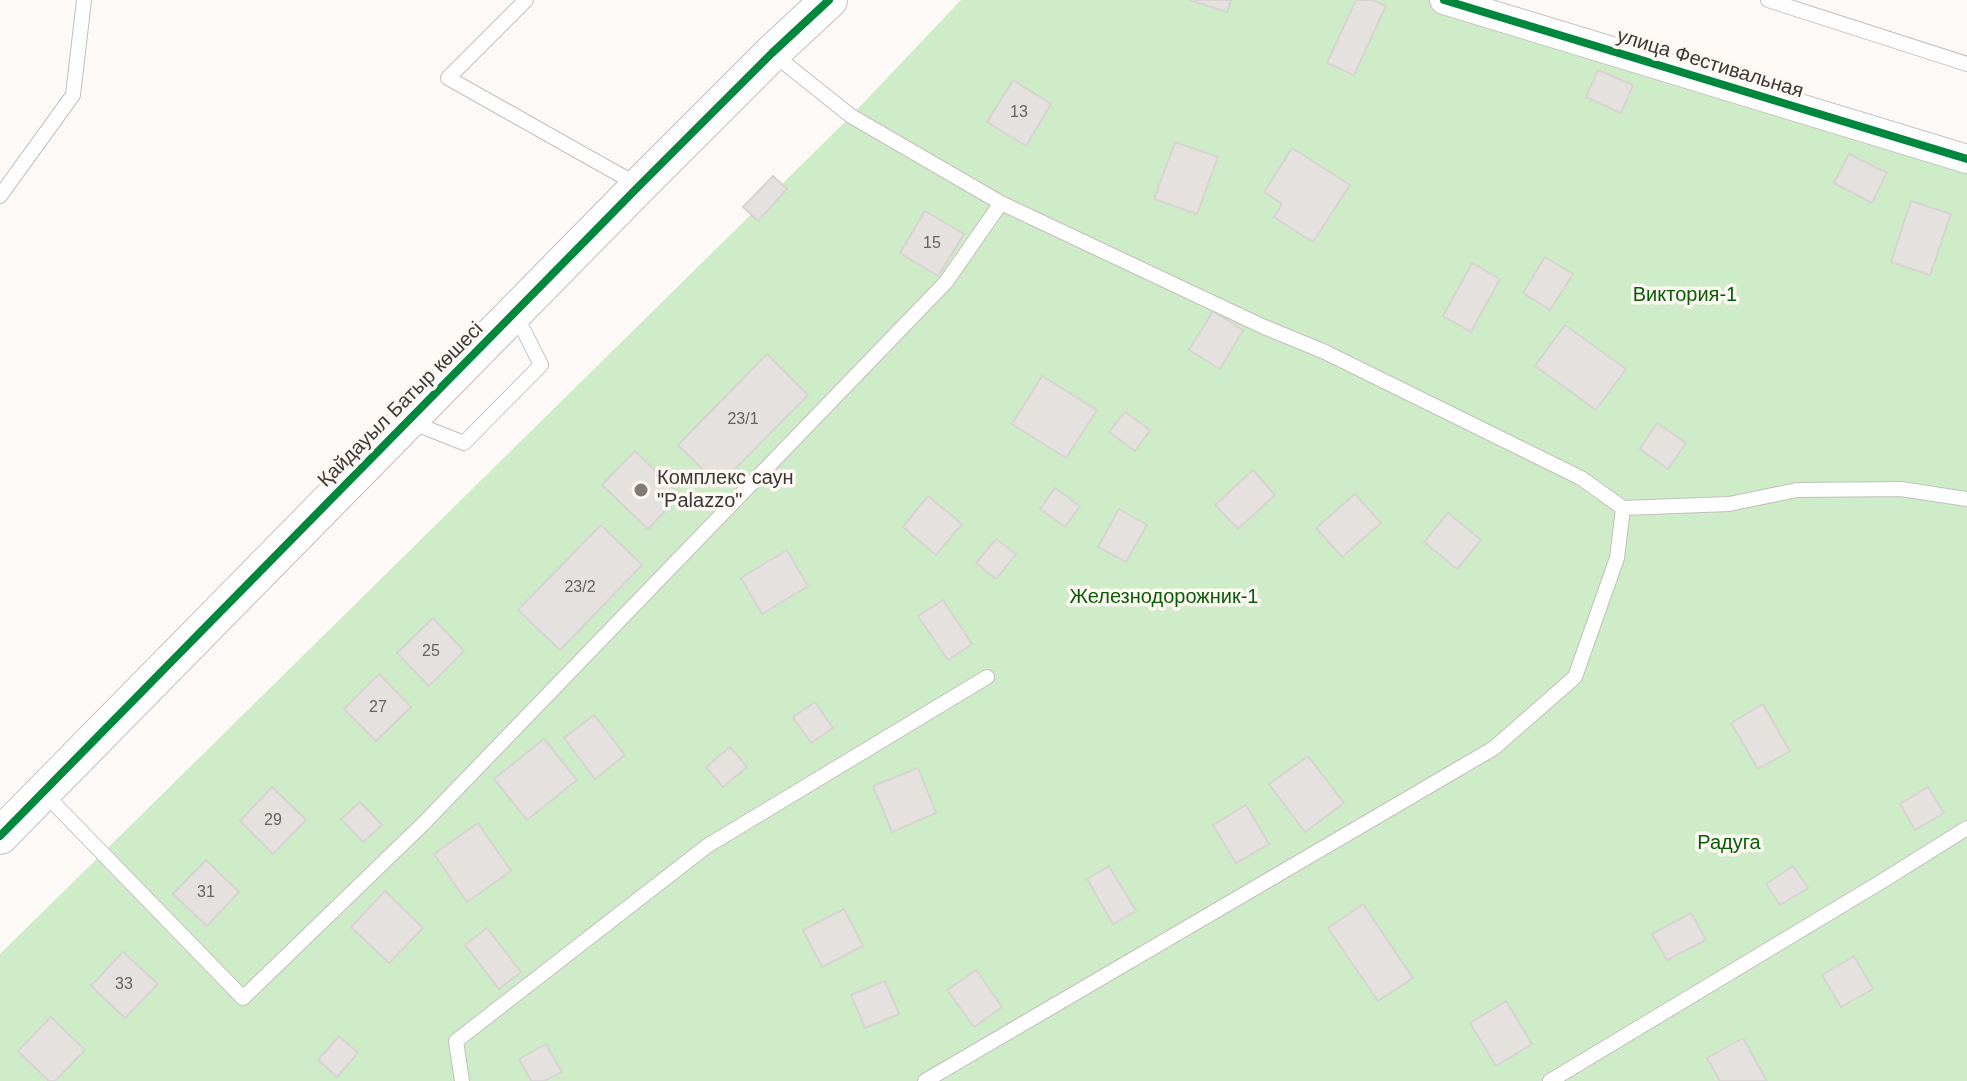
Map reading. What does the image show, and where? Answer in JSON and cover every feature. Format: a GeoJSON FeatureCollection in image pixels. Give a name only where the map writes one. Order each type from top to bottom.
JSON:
{"type":"FeatureCollection","features":[{"type":"Feature","properties":{"kind":"street","name":"Қайдауыл Батыр көшесі"},"geometry":{"type":"LineString","coordinates":[[0,836],[639,186],[829,0]]}},
{"type":"Feature","properties":{"kind":"street","name":"улица Фестивальная"},"geometry":{"type":"LineString","coordinates":[[1444,0],[1967,159]]}},
{"type":"Feature","properties":{"kind":"lane"},"geometry":{"type":"LineString","coordinates":[[0,196],[73,95],[84,0]]}},
{"type":"Feature","properties":{"kind":"lane"},"geometry":{"type":"LineString","coordinates":[[526,0],[448,78],[639,186]]}},
{"type":"Feature","properties":{"kind":"lane"},"geometry":{"type":"LineString","coordinates":[[1768,0],[1967,64]]}},
{"type":"Feature","properties":{"kind":"lane"},"geometry":{"type":"LineString","coordinates":[[772,53],[851,116],[1001,203],[1262,326],[1325,352],[1581,478],[1623,508],[1729,504],[1797,490],[1901,489],[1967,499]]}},
{"type":"Feature","properties":{"kind":"lane"},"geometry":{"type":"LineString","coordinates":[[43,792],[243,998],[423,824],[946,282],[1001,203]]}},
{"type":"Feature","properties":{"kind":"lane"},"geometry":{"type":"LineString","coordinates":[[408,421],[464,443],[541,365],[514,313]]}},
{"type":"Feature","properties":{"kind":"lane"},"geometry":{"type":"LineString","coordinates":[[925,1081],[1494,748],[1575,677],[1617,558],[1623,508]]}},
{"type":"Feature","properties":{"kind":"lane"},"geometry":{"type":"LineString","coordinates":[[462,1081],[456,1041],[707,846],[987,677]]}},
{"type":"Feature","properties":{"kind":"lane"},"geometry":{"type":"LineString","coordinates":[[1550,1081],[1967,828]]}},
{"type":"Feature","properties":{"kind":"green space"},"geometry":{"type":"Polygon","coordinates":[[[961,0],[1441,0],[1967,159],[1967,1081],[0,1081],[0,954],[851,116],[961,0]]]}},
{"type":"Feature","properties":{"kind":"building"},"geometry":{"type":"Polygon","coordinates":[[[1190,0],[1231,0],[1227,12],[1190,0]]]}},
{"type":"Feature","properties":{"kind":"building"},"geometry":{"type":"Polygon","coordinates":[[[1356,0],[1373,0],[1386,6],[1354,75],[1327,63],[1356,0]]]}},
{"type":"Feature","properties":{"kind":"building"},"geometry":{"type":"Polygon","coordinates":[[[1598,70],[1633,85],[1621,113],[1586,97],[1598,70]]]}},
{"type":"Feature","properties":{"kind":"building"},"geometry":{"type":"Polygon","coordinates":[[[1013,80],[1051,104],[1026,146],[987,122],[1013,80]]]}},
{"type":"Feature","properties":{"kind":"building"},"geometry":{"type":"Polygon","coordinates":[[[1175,142],[1218,157],[1197,214],[1154,199],[1175,142]]]}},
{"type":"Feature","properties":{"kind":"building"},"geometry":{"type":"Polygon","coordinates":[[[1292,148],[1350,185],[1313,242],[1274,217],[1282,204],[1264,192],[1292,148]]]}},
{"type":"Feature","properties":{"kind":"building"},"geometry":{"type":"Polygon","coordinates":[[[1849,154],[1887,173],[1872,203],[1834,183],[1849,154]]]}},
{"type":"Feature","properties":{"kind":"building"},"geometry":{"type":"Polygon","coordinates":[[[773,176],[787,189],[758,221],[743,207],[773,176]]]}},
{"type":"Feature","properties":{"kind":"building"},"geometry":{"type":"Polygon","coordinates":[[[1911,201],[1951,214],[1930,275],[1891,262],[1911,201]]]}},
{"type":"Feature","properties":{"kind":"building"},"geometry":{"type":"Polygon","coordinates":[[[925,211],[964,234],[938,276],[900,253],[925,211]]]}},
{"type":"Feature","properties":{"kind":"building"},"geometry":{"type":"Polygon","coordinates":[[[1545,257],[1573,274],[1550,310],[1523,293],[1545,257]]]}},
{"type":"Feature","properties":{"kind":"building"},"geometry":{"type":"Polygon","coordinates":[[[1472,263],[1500,279],[1471,332],[1443,316],[1472,263]]]}},
{"type":"Feature","properties":{"kind":"building"},"geometry":{"type":"Polygon","coordinates":[[[1213,311],[1243,330],[1220,369],[1189,350],[1213,311]]]}},
{"type":"Feature","properties":{"kind":"building"},"geometry":{"type":"Polygon","coordinates":[[[1565,325],[1626,369],[1596,410],[1535,366],[1565,325]]]}},
{"type":"Feature","properties":{"kind":"building"},"geometry":{"type":"Polygon","coordinates":[[[767,354],[808,395],[719,485],[678,445],[767,354]]]}},
{"type":"Feature","properties":{"kind":"building"},"geometry":{"type":"Polygon","coordinates":[[[1042,376],[1097,410],[1066,458],[1012,424],[1042,376]]]}},
{"type":"Feature","properties":{"kind":"building"},"geometry":{"type":"Polygon","coordinates":[[[1125,412],[1150,430],[1135,451],[1109,432],[1125,412]]]}},
{"type":"Feature","properties":{"kind":"building"},"geometry":{"type":"Polygon","coordinates":[[[1657,423],[1686,443],[1668,469],[1640,449],[1657,423]]]}},
{"type":"Feature","properties":{"kind":"building","name":"Комплекс саун \"Palazzo\""},"geometry":{"type":"Polygon","coordinates":[[[635,451],[680,495],[648,529],[602,485],[635,451]]]}},
{"type":"Feature","properties":{"kind":"building"},"geometry":{"type":"Polygon","coordinates":[[[1253,470],[1275,495],[1238,529],[1215,505],[1253,470]]]}},
{"type":"Feature","properties":{"kind":"building"},"geometry":{"type":"Polygon","coordinates":[[[1055,488],[1080,506],[1065,527],[1040,509],[1055,488]]]}},
{"type":"Feature","properties":{"kind":"building"},"geometry":{"type":"Polygon","coordinates":[[[1355,494],[1381,523],[1342,557],[1316,528],[1355,494]]]}},
{"type":"Feature","properties":{"kind":"building"},"geometry":{"type":"Polygon","coordinates":[[[928,496],[962,524],[936,555],[903,527],[928,496]]]}},
{"type":"Feature","properties":{"kind":"building"},"geometry":{"type":"Polygon","coordinates":[[[1119,509],[1147,525],[1126,562],[1098,547],[1119,509]]]}},
{"type":"Feature","properties":{"kind":"building"},"geometry":{"type":"Polygon","coordinates":[[[1448,513],[1481,540],[1457,569],[1424,542],[1448,513]]]}},
{"type":"Feature","properties":{"kind":"building"},"geometry":{"type":"Polygon","coordinates":[[[601,525],[642,565],[560,650],[518,610],[601,525]]]}},
{"type":"Feature","properties":{"kind":"building"},"geometry":{"type":"Polygon","coordinates":[[[996,539],[1016,554],[996,579],[976,563],[996,539]]]}},
{"type":"Feature","properties":{"kind":"building"},"geometry":{"type":"Polygon","coordinates":[[[787,550],[808,586],[762,614],[741,578],[787,550]]]}},
{"type":"Feature","properties":{"kind":"building"},"geometry":{"type":"Polygon","coordinates":[[[943,600],[972,644],[948,660],[918,616],[943,600]]]}},
{"type":"Feature","properties":{"kind":"building"},"geometry":{"type":"Polygon","coordinates":[[[433,618],[464,651],[429,686],[397,653],[433,618]]]}},
{"type":"Feature","properties":{"kind":"building"},"geometry":{"type":"Polygon","coordinates":[[[379,674],[411,707],[376,741],[344,709],[379,674]]]}},
{"type":"Feature","properties":{"kind":"building"},"geometry":{"type":"Polygon","coordinates":[[[815,702],[833,728],[811,743],[793,717],[815,702]]]}},
{"type":"Feature","properties":{"kind":"building"},"geometry":{"type":"Polygon","coordinates":[[[1763,704],[1790,751],[1758,769],[1731,723],[1763,704]]]}},
{"type":"Feature","properties":{"kind":"building"},"geometry":{"type":"Polygon","coordinates":[[[594,715],[625,755],[595,779],[564,738],[594,715]]]}},
{"type":"Feature","properties":{"kind":"building"},"geometry":{"type":"Polygon","coordinates":[[[544,739],[577,780],[527,820],[494,779],[544,739]]]}},
{"type":"Feature","properties":{"kind":"building"},"geometry":{"type":"Polygon","coordinates":[[[730,747],[747,767],[723,787],[706,767],[730,747]]]}},
{"type":"Feature","properties":{"kind":"building"},"geometry":{"type":"Polygon","coordinates":[[[1308,756],[1344,803],[1305,832],[1269,784],[1308,756]]]}},
{"type":"Feature","properties":{"kind":"building"},"geometry":{"type":"Polygon","coordinates":[[[918,768],[936,813],[892,832],[873,786],[918,768]]]}},
{"type":"Feature","properties":{"kind":"building"},"geometry":{"type":"Polygon","coordinates":[[[272,787],[306,820],[273,854],[240,821],[272,787]]]}},
{"type":"Feature","properties":{"kind":"building"},"geometry":{"type":"Polygon","coordinates":[[[1928,787],[1944,813],[1915,830],[1900,804],[1928,787]]]}},
{"type":"Feature","properties":{"kind":"building"},"geometry":{"type":"Polygon","coordinates":[[[360,802],[382,825],[363,842],[341,819],[360,802]]]}},
{"type":"Feature","properties":{"kind":"building"},"geometry":{"type":"Polygon","coordinates":[[[1246,805],[1269,844],[1236,863],[1213,825],[1246,805]]]}},
{"type":"Feature","properties":{"kind":"building"},"geometry":{"type":"Polygon","coordinates":[[[478,823],[511,871],[467,902],[434,854],[478,823]]]}},
{"type":"Feature","properties":{"kind":"building"},"geometry":{"type":"Polygon","coordinates":[[[206,860],[239,892],[207,926],[173,894],[206,860]]]}},
{"type":"Feature","properties":{"kind":"building"},"geometry":{"type":"Polygon","coordinates":[[[1109,866],[1136,911],[1113,924],[1087,879],[1109,866]]]}},
{"type":"Feature","properties":{"kind":"building"},"geometry":{"type":"Polygon","coordinates":[[[1793,866],[1808,888],[1780,905],[1766,884],[1793,866]]]}},
{"type":"Feature","properties":{"kind":"building"},"geometry":{"type":"Polygon","coordinates":[[[385,891],[423,928],[389,963],[351,927],[385,891]]]}},
{"type":"Feature","properties":{"kind":"building"},"geometry":{"type":"Polygon","coordinates":[[[1363,904],[1413,978],[1378,1001],[1328,928],[1363,904]]]}},
{"type":"Feature","properties":{"kind":"building"},"geometry":{"type":"Polygon","coordinates":[[[844,909],[863,946],[822,967],[803,930],[844,909]]]}},
{"type":"Feature","properties":{"kind":"building"},"geometry":{"type":"Polygon","coordinates":[[[1691,913],[1706,940],[1667,960],[1652,934],[1691,913]]]}},
{"type":"Feature","properties":{"kind":"building"},"geometry":{"type":"Polygon","coordinates":[[[487,928],[521,972],[499,989],[465,945],[487,928]]]}},
{"type":"Feature","properties":{"kind":"building"},"geometry":{"type":"Polygon","coordinates":[[[123,952],[158,984],[125,1018],[91,986],[123,952]]]}},
{"type":"Feature","properties":{"kind":"building"},"geometry":{"type":"Polygon","coordinates":[[[1854,956],[1873,989],[1841,1007],[1822,975],[1854,956]]]}},
{"type":"Feature","properties":{"kind":"building"},"geometry":{"type":"Polygon","coordinates":[[[976,970],[1002,1007],[974,1027],[947,990],[976,970]]]}},
{"type":"Feature","properties":{"kind":"building"},"geometry":{"type":"Polygon","coordinates":[[[885,981],[899,1014],[865,1028],[851,995],[885,981]]]}},
{"type":"Feature","properties":{"kind":"building"},"geometry":{"type":"Polygon","coordinates":[[[1506,1001],[1532,1044],[1496,1066],[1470,1023],[1506,1001]]]}},
{"type":"Feature","properties":{"kind":"building"},"geometry":{"type":"Polygon","coordinates":[[[51,1017],[85,1050],[55,1081],[49,1081],[18,1051],[51,1017]]]}},
{"type":"Feature","properties":{"kind":"building"},"geometry":{"type":"Polygon","coordinates":[[[339,1036],[358,1053],[337,1077],[318,1060],[339,1036]]]}},
{"type":"Feature","properties":{"kind":"building"},"geometry":{"type":"Polygon","coordinates":[[[1743,1038],[1767,1081],[1720,1081],[1707,1058],[1743,1038]]]}},
{"type":"Feature","properties":{"kind":"building"},"geometry":{"type":"Polygon","coordinates":[[[546,1044],[562,1072],[544,1081],[531,1081],[519,1059],[546,1044]]]}},
{"type":"Feature","properties":{"kind":"cycle path"},"geometry":{"type":"LineString","coordinates":[[0,836],[639,186],[829,0]]}},
{"type":"Feature","properties":{"kind":"cycle path"},"geometry":{"type":"LineString","coordinates":[[1444,0],[1967,159]]}},
{"type":"Feature","properties":{"kind":"place","name":"Комплекс саун \"Palazzo\""},"geometry":{"type":"Point","coordinates":[641,490]}},
{"type":"Feature","properties":{"kind":"park label","name":"Виктория-1"},"geometry":{"type":"Point","coordinates":[1685,295]}},
{"type":"Feature","properties":{"kind":"park label","name":"Железнодорожник-1"},"geometry":{"type":"Point","coordinates":[1164,597]}},
{"type":"Feature","properties":{"kind":"park label","name":"Радуга"},"geometry":{"type":"Point","coordinates":[1729,843]}}]}
